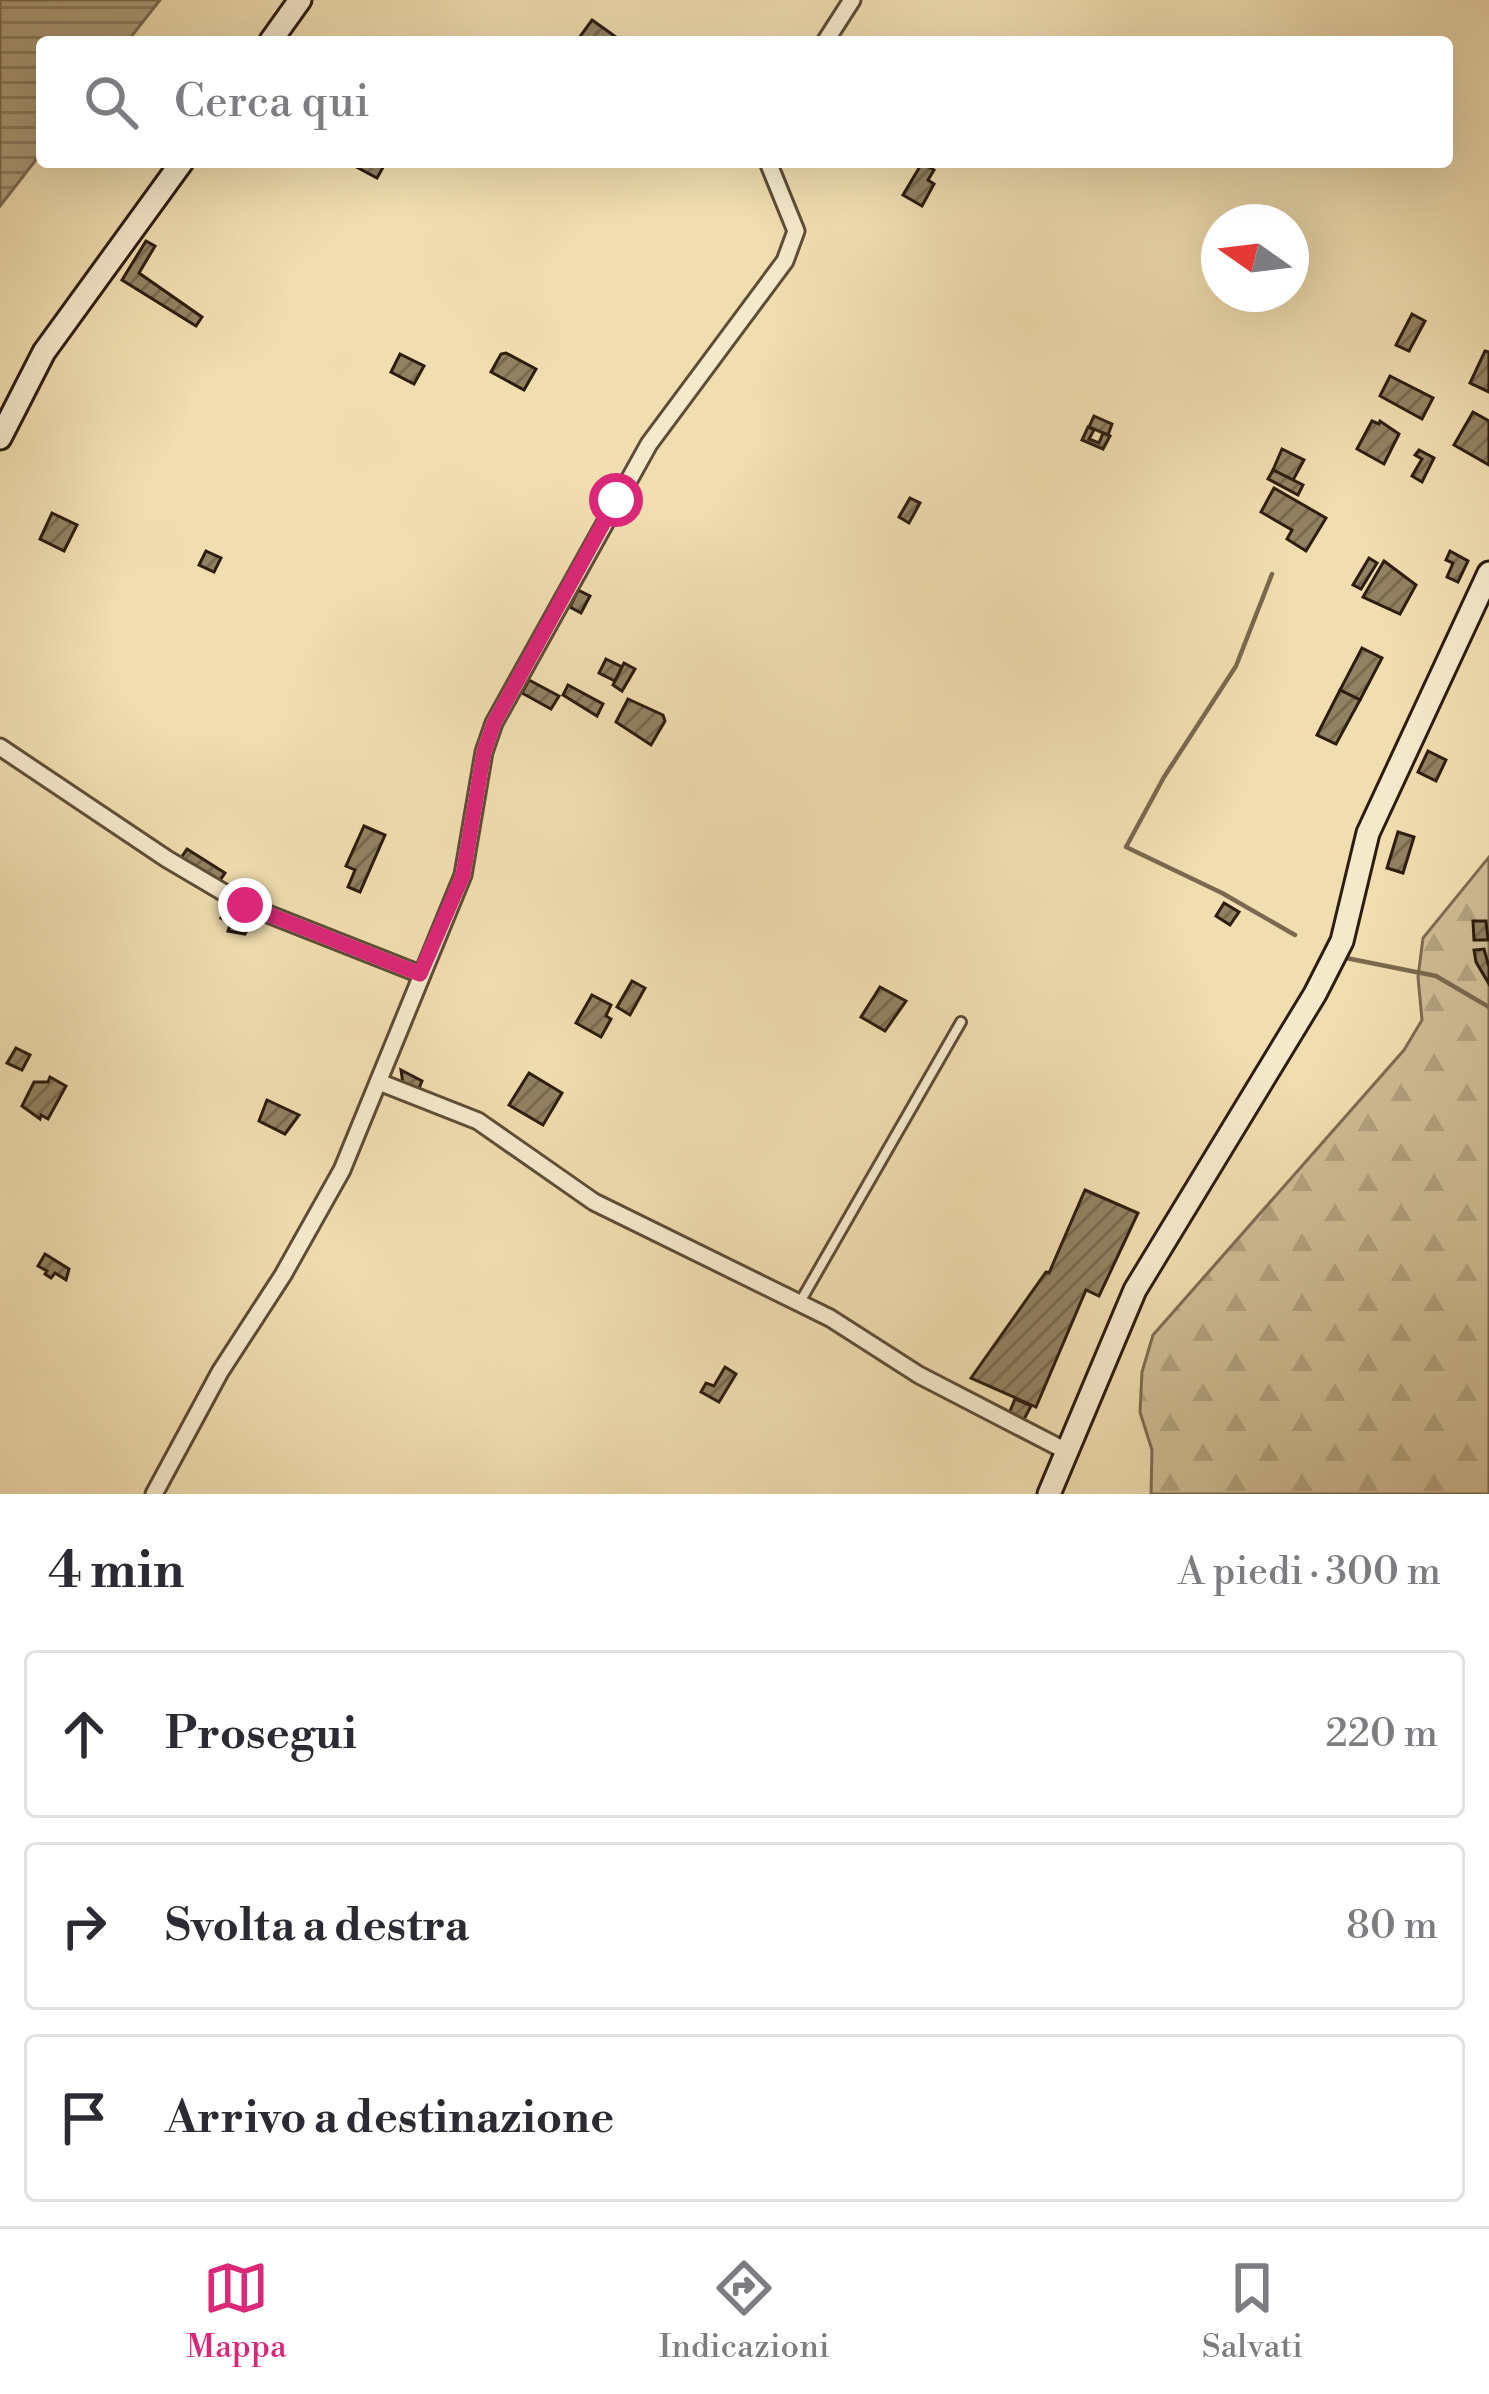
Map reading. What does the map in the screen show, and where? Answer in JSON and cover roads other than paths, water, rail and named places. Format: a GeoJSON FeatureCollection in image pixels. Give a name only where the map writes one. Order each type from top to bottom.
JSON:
{"type":"FeatureCollection","features":[{"type":"Feature","properties":{"kind":"main road"},"geometry":{"type":"LineString","coordinates":[[273,36],[300,0]]}},
{"type":"Feature","properties":{"kind":"main road"},"geometry":{"type":"LineString","coordinates":[[0,438],[44,352],[178,168]]}},
{"type":"Feature","properties":{"kind":"main road"},"geometry":{"type":"LineString","coordinates":[[1048,1494],[1135,1290],[1315,994],[1342,941],[1368,833],[1489,572]]}},
{"type":"Feature","properties":{"kind":"street"},"geometry":{"type":"LineString","coordinates":[[829,36],[852,0]]}},
{"type":"Feature","properties":{"kind":"street"},"geometry":{"type":"LineString","coordinates":[[154,1494],[220,1372],[283,1275],[342,1170],[463,875],[484,752],[494,723],[649,444],[785,262],[796,231],[770,168]]}},
{"type":"Feature","properties":{"kind":"street"},"geometry":{"type":"LineString","coordinates":[[0,747],[166,859],[245,905],[420,974]]}},
{"type":"Feature","properties":{"kind":"street"},"geometry":{"type":"LineString","coordinates":[[379,1082],[478,1120],[594,1202],[830,1318],[919,1375],[1066,1450]]}},
{"type":"Feature","properties":{"kind":"lane"},"geometry":{"type":"LineString","coordinates":[[798,1304],[961,1022]]}},
{"type":"Feature","properties":{"kind":"waterway"},"geometry":{"type":"LineString","coordinates":[[1272,574],[1236,666],[1164,777],[1126,847],[1295,935]]}},
{"type":"Feature","properties":{"kind":"waterway"},"geometry":{"type":"LineString","coordinates":[[1346,958],[1436,976],[1489,1007]]}}]}
